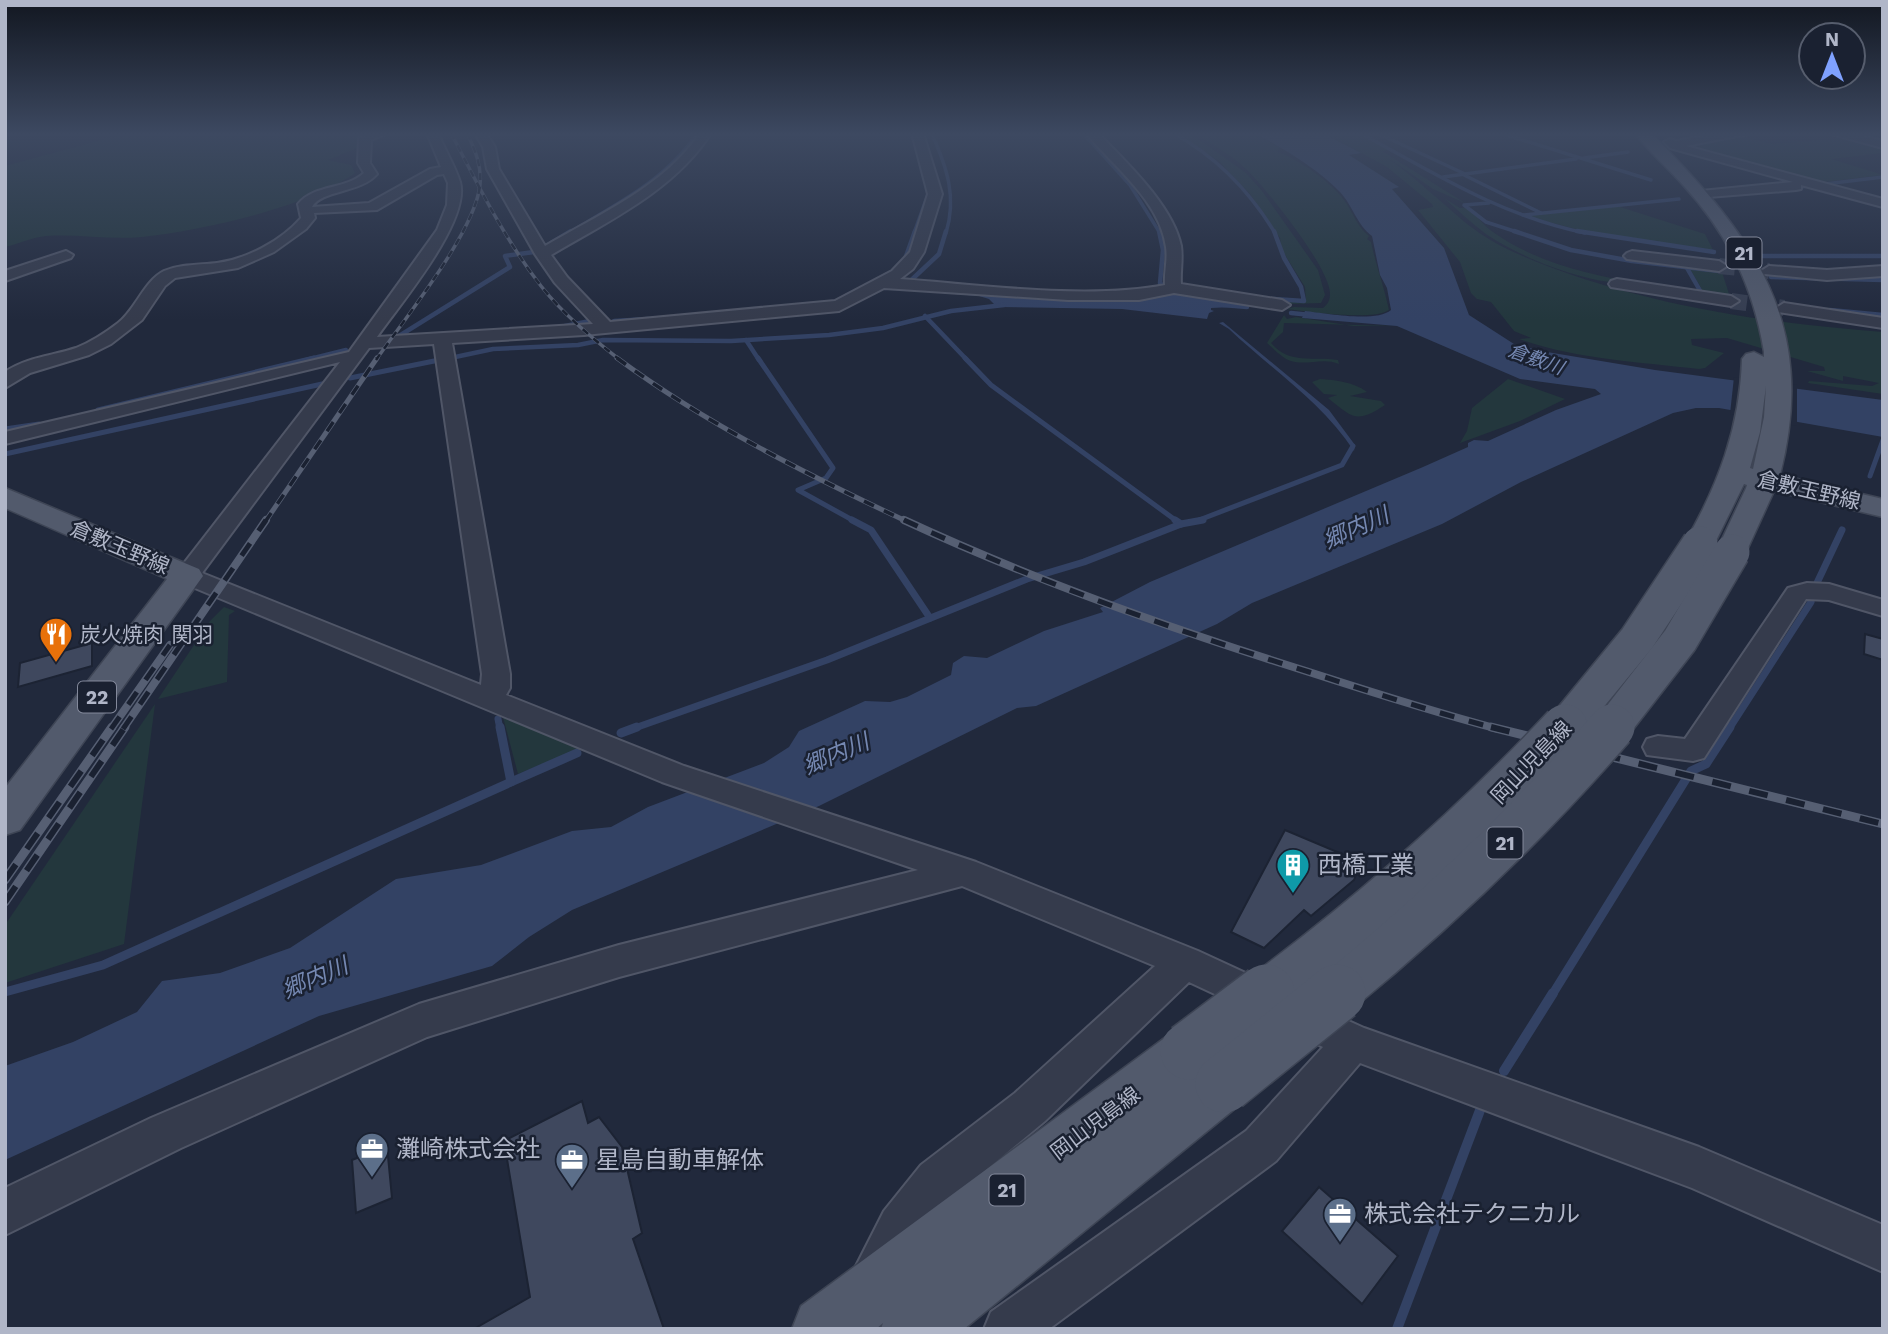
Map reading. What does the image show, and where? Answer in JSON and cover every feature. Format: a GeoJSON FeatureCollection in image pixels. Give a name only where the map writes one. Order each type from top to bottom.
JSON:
{"type":"FeatureCollection","features":[{"type":"Feature","properties":{"kind":"main road","name":"岡山児島線"},"geometry":{"type":"LineString","coordinates":[[1687,195],[1714,229],[1758,306]]}},
{"type":"Feature","properties":{"kind":"main road","name":"岡山児島線"},"geometry":{"type":"LineString","coordinates":[[844,1313],[1207,1068],[1329,1000],[1486,864],[1611,729],[1674,650],[1751,470],[1776,424],[1778,371],[1739,245],[1701,195]]}},
{"type":"Feature","properties":{"kind":"main road","name":"倉敷玉野線"},"geometry":{"type":"LineString","coordinates":[[1751,470],[1883,508]]}},
{"type":"Feature","properties":{"kind":"main road","name":"倉敷玉野線"},"geometry":{"type":"LineString","coordinates":[[5,496],[187,576],[5,819]]}},
{"type":"Feature","properties":{"kind":"main road","name":"岡山児島線"},"geometry":{"type":"LineString","coordinates":[[913,1329],[1207,1068]]}},
{"type":"Feature","properties":{"kind":"street"},"geometry":{"type":"LineString","coordinates":[[5,382],[24,368],[72,356],[114,334],[134,318],[165,277],[181,271],[234,265],[275,244],[302,226],[308,211],[305,204],[310,198],[321,195]]}},
{"type":"Feature","properties":{"kind":"street"},"geometry":{"type":"LineString","coordinates":[[308,211],[372,207],[393,195]]}},
{"type":"Feature","properties":{"kind":"street"},"geometry":{"type":"LineString","coordinates":[[455,195],[447,224],[428,254],[359,350],[187,576],[673,774],[964,872],[1185,962],[1353,1042],[1699,1169],[1883,1248]]}},
{"type":"Feature","properties":{"kind":"street"},"geometry":{"type":"LineString","coordinates":[[508,195],[542,254],[561,280],[606,328]]}},
{"type":"Feature","properties":{"kind":"street"},"geometry":{"type":"LineString","coordinates":[[542,254],[638,195]]}},
{"type":"Feature","properties":{"kind":"street"},"geometry":{"type":"LineString","coordinates":[[5,438],[340,357],[359,350],[445,353],[606,328],[828,309],[879,286],[908,266],[916,252],[935,195]]}},
{"type":"Feature","properties":{"kind":"street"},"geometry":{"type":"LineString","coordinates":[[1145,195],[1174,244],[1168,288]]}},
{"type":"Feature","properties":{"kind":"street"},"geometry":{"type":"LineString","coordinates":[[1854,195],[1883,203]]}},
{"type":"Feature","properties":{"kind":"street"},"geometry":{"type":"LineString","coordinates":[[5,276],[66,255]]}},
{"type":"Feature","properties":{"kind":"street"},"geometry":{"type":"LineString","coordinates":[[1646,288],[1643,272],[1635,259],[1719,266]]}},
{"type":"Feature","properties":{"kind":"street"},"geometry":{"type":"LineString","coordinates":[[1769,271],[1828,275],[1883,271]]}},
{"type":"Feature","properties":{"kind":"street"},"geometry":{"type":"LineString","coordinates":[[1617,284],[1883,323]]}},
{"type":"Feature","properties":{"kind":"street"},"geometry":{"type":"LineString","coordinates":[[879,286],[906,285],[1068,295],[1139,295],[1168,288],[1282,305]]}},
{"type":"Feature","properties":{"kind":"street"},"geometry":{"type":"LineString","coordinates":[[1811,312],[1883,317]]}},
{"type":"Feature","properties":{"kind":"street"},"geometry":{"type":"LineString","coordinates":[[445,353],[496,674],[496,688],[486,696]]}},
{"type":"Feature","properties":{"kind":"street"},"geometry":{"type":"LineString","coordinates":[[1658,747],[1693,750],[1797,593],[1808,589],[1883,608]]}},
{"type":"Feature","properties":{"kind":"street"},"geometry":{"type":"LineString","coordinates":[[5,1212],[166,1133],[419,1022],[619,961],[964,872]]}},
{"type":"Feature","properties":{"kind":"street"},"geometry":{"type":"LineString","coordinates":[[844,1313],[900,1227],[937,1181],[1030,1107],[1185,962]]}},
{"type":"Feature","properties":{"kind":"street"},"geometry":{"type":"LineString","coordinates":[[1008,1329],[1261,1146],[1353,1042]]}},
{"type":"Feature","properties":{"kind":"shaded area"},"geometry":{"type":"Polygon","coordinates":[[[5,195],[314,195],[253,216],[167,234],[130,238],[46,236],[5,247],[5,195]]]}},
{"type":"Feature","properties":{"kind":"shaded area"},"geometry":{"type":"Polygon","coordinates":[[[1251,195],[1265,195],[1318,270],[1325,295],[1321,303],[1289,304],[1264,299],[1306,302],[1305,287],[1282,250],[1280,238],[1251,195]]]}},
{"type":"Feature","properties":{"kind":"shaded area"},"geometry":{"type":"Polygon","coordinates":[[[1269,195],[1340,195],[1369,236],[1367,239],[1371,242],[1389,310],[1355,315],[1287,309],[1323,308],[1330,294],[1320,266],[1269,195]]]}},
{"type":"Feature","properties":{"kind":"shaded area"},"geometry":{"type":"Polygon","coordinates":[[[1421,195],[1433,195],[1458,217],[1499,245],[1611,287],[1746,317],[1883,332],[1883,394],[1808,383],[1872,386],[1879,383],[1843,376],[1843,381],[1807,371],[1825,371],[1824,367],[1727,338],[1691,339],[1692,345],[1724,353],[1705,368],[1699,369],[1585,355],[1519,339],[1531,338],[1514,331],[1491,302],[1477,299],[1471,293],[1460,262],[1418,210],[1433,207],[1421,195]]]}},
{"type":"Feature","properties":{"kind":"shaded area"},"geometry":{"type":"Polygon","coordinates":[[[1444,198],[1460,208],[1467,208],[1491,231],[1512,244],[1546,260],[1584,272],[1640,283],[1602,281],[1539,262],[1486,234],[1444,198]]]}},
{"type":"Feature","properties":{"kind":"shaded area"},"geometry":{"type":"Polygon","coordinates":[[[1617,206],[1705,234],[1713,250],[1587,232],[1526,216],[1617,206]]]}},
{"type":"Feature","properties":{"kind":"shaded area"},"geometry":{"type":"Polygon","coordinates":[[[1690,269],[1722,272],[1730,297],[1704,293],[1690,269]]]}},
{"type":"Feature","properties":{"kind":"shaded area"},"geometry":{"type":"Polygon","coordinates":[[[1284,315],[1287,319],[1296,317],[1344,325],[1284,323],[1283,332],[1271,343],[1278,350],[1294,357],[1338,360],[1339,364],[1327,361],[1297,362],[1288,360],[1275,351],[1267,343],[1284,315]]]}},
{"type":"Feature","properties":{"kind":"shaded area"},"geometry":{"type":"Polygon","coordinates":[[[1320,379],[1356,386],[1367,392],[1350,396],[1381,401],[1385,405],[1367,415],[1349,414],[1328,398],[1337,395],[1324,394],[1312,382],[1320,379]]]}},
{"type":"Feature","properties":{"kind":"shaded area"},"geometry":{"type":"Polygon","coordinates":[[[1508,379],[1565,399],[1520,421],[1460,443],[1467,431],[1472,408],[1508,379]]]}},
{"type":"Feature","properties":{"kind":"shaded area"},"geometry":{"type":"Polygon","coordinates":[[[224,607],[235,611],[229,615],[227,682],[158,699],[210,621],[224,607]]]}},
{"type":"Feature","properties":{"kind":"shaded area"},"geometry":{"type":"Polygon","coordinates":[[[155,704],[124,944],[5,983],[5,925],[155,704]]]}},
{"type":"Feature","properties":{"kind":"shaded area"},"geometry":{"type":"Polygon","coordinates":[[[503,717],[583,747],[518,774],[503,717]]]}},
{"type":"Feature","properties":{"kind":"water"},"geometry":{"type":"Polygon","coordinates":[[[1342,195],[1398,195],[1444,248],[1469,315],[1514,344],[1655,370],[1883,400],[1883,437],[1719,408],[1696,408],[1673,413],[1521,482],[1442,524],[1252,603],[1217,624],[1036,706],[1017,708],[819,806],[572,910],[529,937],[492,966],[319,1016],[5,1160],[5,1066],[73,1042],[137,1012],[162,981],[220,973],[290,948],[396,879],[481,865],[572,831],[611,827],[648,807],[764,763],[789,747],[799,731],[865,701],[890,702],[907,697],[951,675],[953,663],[964,656],[987,658],[1044,631],[1103,612],[1100,608],[1150,582],[1423,467],[1468,447],[1468,443],[1474,440],[1488,441],[1556,410],[1601,394],[1595,389],[1520,379],[1397,326],[1302,318],[1305,311],[1362,317],[1384,314],[1391,310],[1372,236],[1362,226],[1342,195]]]}},
{"type":"Feature","properties":{"kind":"water"},"geometry":{"type":"Polygon","coordinates":[[[881,288],[1053,298],[1173,291],[1230,300],[1233,307],[1211,308],[1214,311],[1209,313],[1207,319],[1122,309],[997,307],[989,299],[979,296],[881,288]]]}},
{"type":"Feature","properties":{"kind":"water"},"geometry":{"type":"Polygon","coordinates":[[[1223,322],[1329,410],[1355,445],[1354,451],[1311,401],[1219,323],[1223,322]]]}},
{"type":"Feature","properties":{"kind":"pier"},"geometry":{"type":"Polygon","coordinates":[[[1734,377],[1797,385],[1797,426],[1730,414],[1734,377]]]}},
{"type":"Feature","properties":{"kind":"building"},"geometry":{"type":"Polygon","coordinates":[[[1865,634],[1883,639],[1883,660],[1864,654],[1865,634]]]}},
{"type":"Feature","properties":{"kind":"building","name":"炭火焼肉 関羽"},"geometry":{"type":"Polygon","coordinates":[[[92,643],[92,666],[18,687],[20,663],[92,643]]]}},
{"type":"Feature","properties":{"kind":"building","name":"西橋工業"},"geometry":{"type":"Polygon","coordinates":[[[1285,830],[1361,862],[1354,880],[1311,916],[1304,910],[1264,948],[1231,932],[1285,830]]]}},
{"type":"Feature","properties":{"kind":"building","name":"星島自動車解体"},"geometry":{"type":"Polygon","coordinates":[[[582,1101],[588,1123],[599,1117],[622,1147],[642,1233],[633,1239],[664,1329],[474,1329],[530,1297],[504,1141],[582,1101]]]}},
{"type":"Feature","properties":{"kind":"building","name":"灘崎株式会社"},"geometry":{"type":"Polygon","coordinates":[[[387,1146],[392,1198],[356,1213],[352,1160],[387,1146]]]}},
{"type":"Feature","properties":{"kind":"building","name":"株式会社テクニカル"},"geometry":{"type":"Polygon","coordinates":[[[1319,1187],[1398,1256],[1362,1304],[1282,1231],[1319,1187]]]}},
{"type":"Feature","properties":{"kind":"waterway"},"geometry":{"type":"LineString","coordinates":[[568,233],[631,195]]}},
{"type":"Feature","properties":{"kind":"waterway"},"geometry":{"type":"LineString","coordinates":[[914,233],[928,195]]}},
{"type":"Feature","properties":{"kind":"waterway"},"geometry":{"type":"LineString","coordinates":[[946,233],[951,207],[950,195]]}},
{"type":"Feature","properties":{"kind":"waterway"},"geometry":{"type":"LineString","coordinates":[[1136,195],[1159,232]]}},
{"type":"Feature","properties":{"kind":"waterway"},"geometry":{"type":"LineString","coordinates":[[1248,195],[1274,232]]}},
{"type":"Feature","properties":{"kind":"waterway"},"geometry":{"type":"LineString","coordinates":[[1476,195],[1524,216],[1578,231]]}},
{"type":"Feature","properties":{"kind":"waterway"},"geometry":{"type":"LineString","coordinates":[[1505,195],[1541,213]]}},
{"type":"Feature","properties":{"kind":"waterway"},"geometry":{"type":"LineString","coordinates":[[1523,215],[1679,199]]}},
{"type":"Feature","properties":{"kind":"waterway"},"geometry":{"type":"LineString","coordinates":[[1489,203],[1464,205],[1486,222],[1520,233]]}},
{"type":"Feature","properties":{"kind":"waterway"},"geometry":{"type":"LineString","coordinates":[[551,243],[571,231]]}},
{"type":"Feature","properties":{"kind":"waterway"},"geometry":{"type":"LineString","coordinates":[[905,259],[915,231]]}},
{"type":"Feature","properties":{"kind":"waterway"},"geometry":{"type":"LineString","coordinates":[[906,285],[939,254],[946,231]]}},
{"type":"Feature","properties":{"kind":"waterway"},"geometry":{"type":"LineString","coordinates":[[1514,231],[1520,233]]}},
{"type":"Feature","properties":{"kind":"waterway"},"geometry":{"type":"LineString","coordinates":[[1578,231],[1714,252]]}},
{"type":"Feature","properties":{"kind":"waterway"},"geometry":{"type":"LineString","coordinates":[[1578,231],[1585,233]]}},
{"type":"Feature","properties":{"kind":"waterway"},"geometry":{"type":"LineString","coordinates":[[1159,232],[1163,250],[1160,283],[1169,291]]}},
{"type":"Feature","properties":{"kind":"waterway"},"geometry":{"type":"LineString","coordinates":[[1274,232],[1284,258],[1301,287],[1304,301],[1274,299]]}},
{"type":"Feature","properties":{"kind":"waterway"},"geometry":{"type":"LineString","coordinates":[[1520,233],[1571,250],[1632,261],[1719,271]]}},
{"type":"Feature","properties":{"kind":"waterway"},"geometry":{"type":"LineString","coordinates":[[399,336],[510,267],[505,256],[534,252]]}},
{"type":"Feature","properties":{"kind":"waterway"},"geometry":{"type":"LineString","coordinates":[[1761,256],[1883,256]]}},
{"type":"Feature","properties":{"kind":"waterway"},"geometry":{"type":"LineString","coordinates":[[1687,268],[1702,294],[1706,295]]}},
{"type":"Feature","properties":{"kind":"waterway"},"geometry":{"type":"LineString","coordinates":[[1771,277],[1883,280]]}},
{"type":"Feature","properties":{"kind":"waterway"},"geometry":{"type":"LineString","coordinates":[[926,317],[951,311],[1004,305]]}},
{"type":"Feature","properties":{"kind":"waterway"},"geometry":{"type":"LineString","coordinates":[[1223,305],[1247,307]]}},
{"type":"Feature","properties":{"kind":"waterway"},"geometry":{"type":"LineString","coordinates":[[1830,310],[1883,315]]}},
{"type":"Feature","properties":{"kind":"waterway"},"geometry":{"type":"LineString","coordinates":[[1291,313],[1311,315]]}},
{"type":"Feature","properties":{"kind":"waterway"},"geometry":{"type":"LineString","coordinates":[[746,340],[829,335],[883,328],[926,317]]}},
{"type":"Feature","properties":{"kind":"waterway"},"geometry":{"type":"LineString","coordinates":[[926,317],[967,360]]}},
{"type":"Feature","properties":{"kind":"waterway"},"geometry":{"type":"LineString","coordinates":[[614,321],[648,319]]}},
{"type":"Feature","properties":{"kind":"waterway"},"geometry":{"type":"LineString","coordinates":[[560,327],[590,321]]}},
{"type":"Feature","properties":{"kind":"waterway"},"geometry":{"type":"LineString","coordinates":[[441,360],[493,349],[578,345],[603,340],[746,340]]}},
{"type":"Feature","properties":{"kind":"waterway"},"geometry":{"type":"LineString","coordinates":[[746,340],[759,360]]}},
{"type":"Feature","properties":{"kind":"waterway"},"geometry":{"type":"LineString","coordinates":[[314,358],[346,350]]}},
{"type":"Feature","properties":{"kind":"waterway"},"geometry":{"type":"LineString","coordinates":[[98,410],[314,358]]}},
{"type":"Feature","properties":{"kind":"waterway"},"geometry":{"type":"LineString","coordinates":[[306,360],[314,358]]}},
{"type":"Feature","properties":{"kind":"waterway"},"geometry":{"type":"LineString","coordinates":[[350,378],[449,358]]}},
{"type":"Feature","properties":{"kind":"waterway"},"geometry":{"type":"LineString","coordinates":[[758,358],[833,468],[826,478],[798,490],[856,522]]}},
{"type":"Feature","properties":{"kind":"waterway"},"geometry":{"type":"LineString","coordinates":[[965,358],[991,385],[1178,522]]}},
{"type":"Feature","properties":{"kind":"waterway"},"geometry":{"type":"LineString","coordinates":[[5,454],[322,384]]}},
{"type":"Feature","properties":{"kind":"waterway"},"geometry":{"type":"LineString","coordinates":[[5,429],[39,424]]}},
{"type":"Feature","properties":{"kind":"waterway"},"geometry":{"type":"LineString","coordinates":[[1870,476],[1883,440]]}},
{"type":"Feature","properties":{"kind":"waterway"},"geometry":{"type":"LineString","coordinates":[[1196,521],[1342,465],[1353,446]]}},
{"type":"Feature","properties":{"kind":"waterway"},"geometry":{"type":"LineString","coordinates":[[852,520],[871,530],[930,618]]}},
{"type":"Feature","properties":{"kind":"waterway"},"geometry":{"type":"LineString","coordinates":[[1196,521],[1203,520]]}},
{"type":"Feature","properties":{"kind":"waterway"},"geometry":{"type":"LineString","coordinates":[[1181,524],[1196,521]]}},
{"type":"Feature","properties":{"kind":"waterway"},"geometry":{"type":"LineString","coordinates":[[632,729],[827,660],[1027,579],[1084,562],[1181,524]]}},
{"type":"Feature","properties":{"kind":"waterway"},"geometry":{"type":"LineString","coordinates":[[1816,585],[1842,530]]}},
{"type":"Feature","properties":{"kind":"waterway"},"geometry":{"type":"LineString","coordinates":[[1729,729],[1811,602]]}},
{"type":"Feature","properties":{"kind":"waterway"},"geometry":{"type":"LineString","coordinates":[[498,719],[500,729]]}},
{"type":"Feature","properties":{"kind":"waterway"},"geometry":{"type":"LineString","coordinates":[[500,727],[511,782]]}},
{"type":"Feature","properties":{"kind":"waterway"},"geometry":{"type":"LineString","coordinates":[[621,733],[637,727]]}},
{"type":"Feature","properties":{"kind":"waterway"},"geometry":{"type":"LineString","coordinates":[[1552,995],[1691,771],[1706,764],[1730,727]]}},
{"type":"Feature","properties":{"kind":"waterway"},"geometry":{"type":"LineString","coordinates":[[511,782],[577,753]]}},
{"type":"Feature","properties":{"kind":"waterway"},"geometry":{"type":"LineString","coordinates":[[5,992],[103,965],[511,782]]}},
{"type":"Feature","properties":{"kind":"waterway"},"geometry":{"type":"LineString","coordinates":[[1504,1071],[1553,993]]}},
{"type":"Feature","properties":{"kind":"waterway"},"geometry":{"type":"LineString","coordinates":[[1397,1329],[1482,1105]]}},
{"type":"Feature","properties":{"kind":"tunnel"},"geometry":{"type":"LineString","coordinates":[[1719,266],[1769,271]]}},
{"type":"Feature","properties":{"kind":"tunnel"},"geometry":{"type":"LineString","coordinates":[[1731,301],[1784,308]]}},
{"type":"Feature","properties":{"kind":"railway"},"geometry":{"type":"LineString","coordinates":[[376,360],[453,250],[466,226],[477,195]]}},
{"type":"Feature","properties":{"kind":"railway"},"geometry":{"type":"LineString","coordinates":[[484,195],[541,286],[568,316],[620,360]]}},
{"type":"Feature","properties":{"kind":"railway"},"geometry":{"type":"LineString","coordinates":[[265,522],[377,358]]}},
{"type":"Feature","properties":{"kind":"railway"},"geometry":{"type":"LineString","coordinates":[[617,358],[722,427],[832,486],[908,522]]}},
{"type":"Feature","properties":{"kind":"railway"},"geometry":{"type":"LineString","coordinates":[[123,729],[266,520]]}},
{"type":"Feature","properties":{"kind":"railway"},"geometry":{"type":"LineString","coordinates":[[904,520],[1053,584],[1155,621],[1257,656],[1498,729]]}},
{"type":"Feature","properties":{"kind":"railway"},"geometry":{"type":"LineString","coordinates":[[111,729],[170,645]]}},
{"type":"Feature","properties":{"kind":"railway"},"geometry":{"type":"LineString","coordinates":[[5,880],[112,727]]}},
{"type":"Feature","properties":{"kind":"railway"},"geometry":{"type":"LineString","coordinates":[[5,902],[125,727]]}},
{"type":"Feature","properties":{"kind":"railway"},"geometry":{"type":"LineString","coordinates":[[1491,727],[1883,824]]}},
{"type":"Feature","properties":{"kind":"place","name":"炭火焼肉 関羽"},"geometry":{"type":"Point","coordinates":[56,664]}},
{"type":"Feature","properties":{"kind":"place","name":"西橋工業"},"geometry":{"type":"Point","coordinates":[1293,895]}},
{"type":"Feature","properties":{"kind":"place","name":"灘崎株式会社"},"geometry":{"type":"Point","coordinates":[372,1179]}},
{"type":"Feature","properties":{"kind":"place","name":"星島自動車解体"},"geometry":{"type":"Point","coordinates":[572,1190]}},
{"type":"Feature","properties":{"kind":"place","name":"株式会社テクニカル"},"geometry":{"type":"Point","coordinates":[1340,1244]}},
{"type":"Feature","properties":{"kind":"water label","name":"倉敷川"},"geometry":{"type":"Point","coordinates":[1536,359]}},
{"type":"Feature","properties":{"kind":"water label","name":"郷内川"},"geometry":{"type":"Point","coordinates":[1356,528]}},
{"type":"Feature","properties":{"kind":"water label","name":"郷内川"},"geometry":{"type":"Point","coordinates":[836,754]}},
{"type":"Feature","properties":{"kind":"water label","name":"郷内川"},"geometry":{"type":"Point","coordinates":[315,978]}}]}
